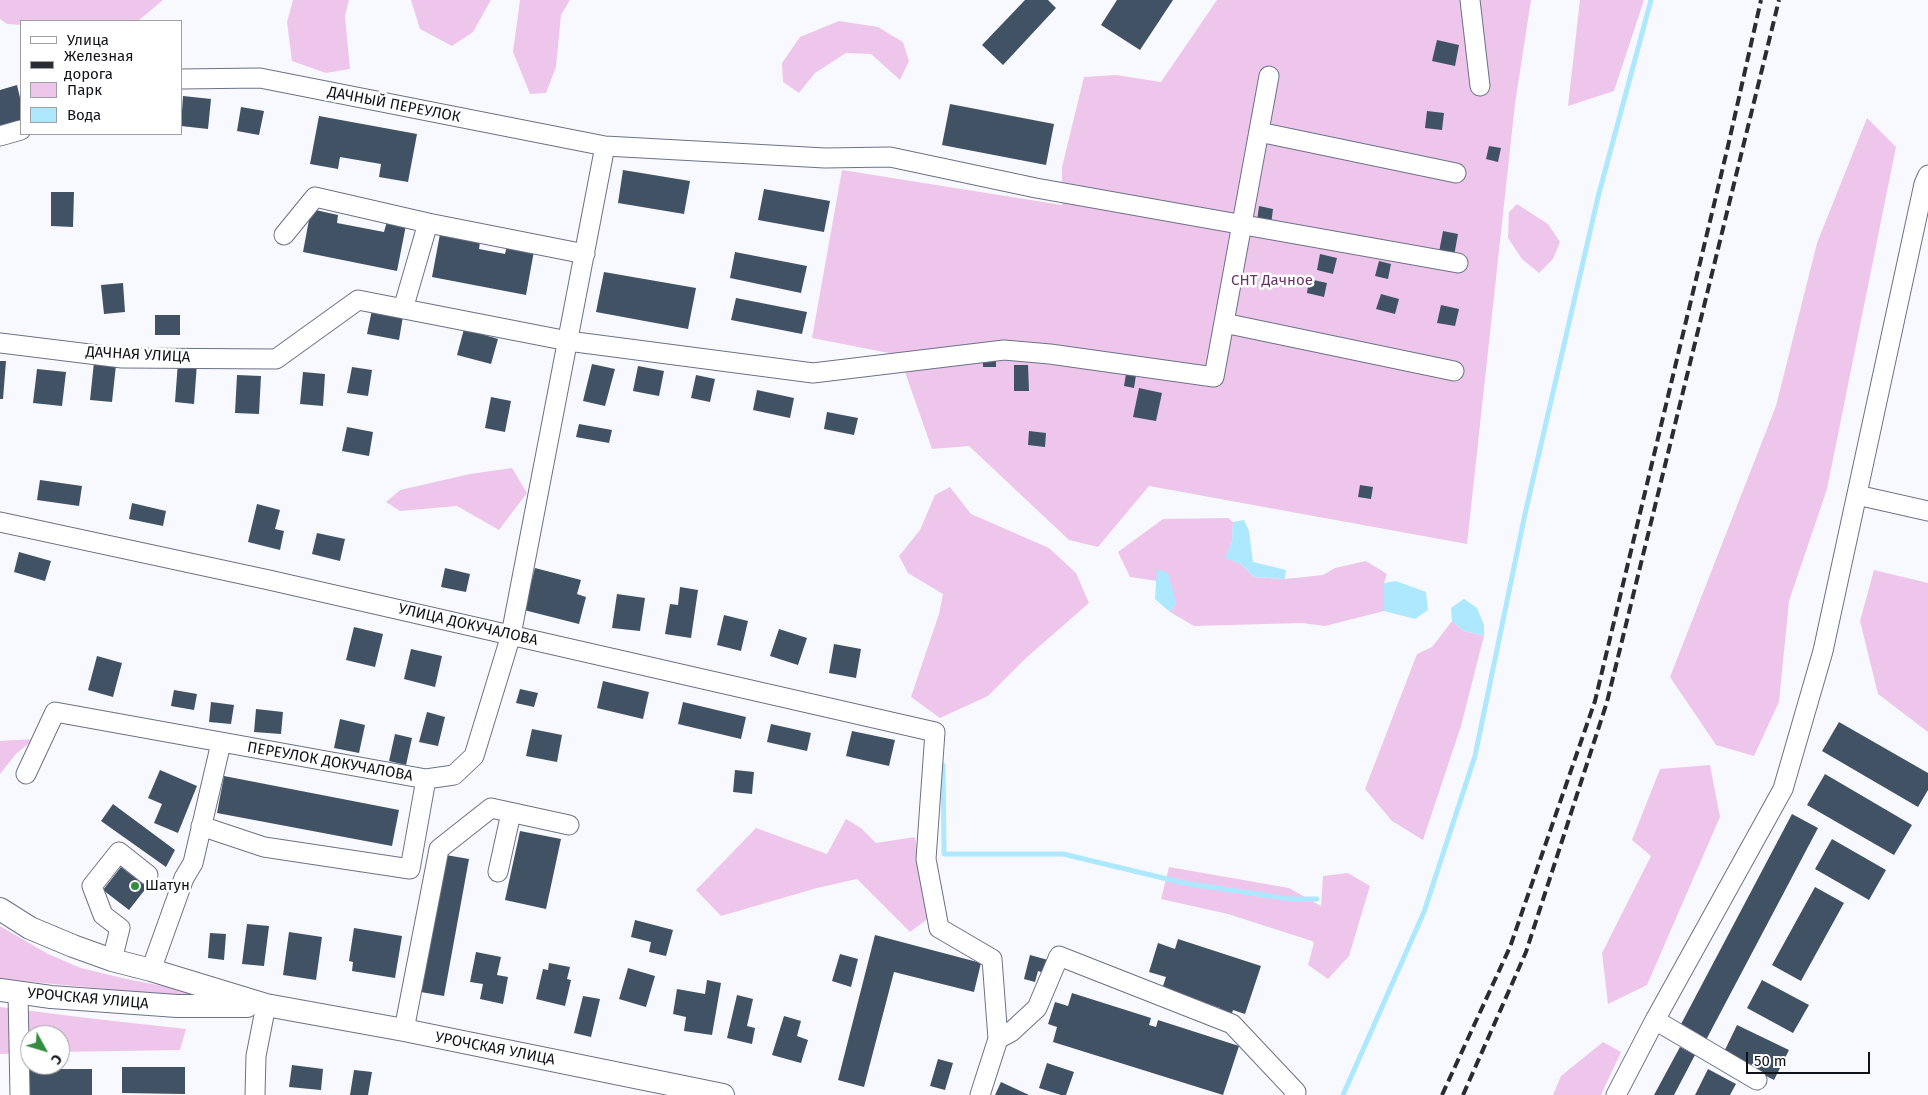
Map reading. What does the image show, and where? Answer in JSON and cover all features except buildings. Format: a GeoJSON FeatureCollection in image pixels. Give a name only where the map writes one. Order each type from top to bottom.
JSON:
{"type":"FeatureCollection","features":[{"type":"Feature","properties":{"kind":"main road","name":"УРОЧСКАЯ УЛИЦА"},"geometry":{"type":"LineString","coordinates":[[0,909],[30,928],[112,960],[266,1005],[404,1030],[724,1095]]}},
{"type":"Feature","properties":{"kind":"main road","name":"УРОЧСКАЯ УЛИЦА"},"geometry":{"type":"LineString","coordinates":[[9,991],[51,997],[177,1006],[266,1005]]}},
{"type":"Feature","properties":{"kind":"street"},"geometry":{"type":"LineString","coordinates":[[1470,0],[1480,86]]}},
{"type":"Feature","properties":{"kind":"street"},"geometry":{"type":"LineString","coordinates":[[428,223],[404,309],[568,341],[813,373],[1004,350],[1050,354],[1214,377],[1269,76]]}},
{"type":"Feature","properties":{"kind":"street","name":"ДАЧНЫЙ ПЕРЕУЛОК"},"geometry":{"type":"LineString","coordinates":[[182,79],[260,78],[605,146],[825,158],[890,158],[1036,188],[1458,262]]}},
{"type":"Feature","properties":{"kind":"street"},"geometry":{"type":"LineString","coordinates":[[0,136],[20,130]]}},
{"type":"Feature","properties":{"kind":"street"},"geometry":{"type":"LineString","coordinates":[[1259,132],[1456,173]]}},
{"type":"Feature","properties":{"kind":"street","name":"ПЕРЕУЛОК ДОКУЧАЛОВА"},"geometry":{"type":"LineString","coordinates":[[26,774],[55,712],[426,780],[454,776],[474,756],[511,635],[605,146]]}},
{"type":"Feature","properties":{"kind":"street"},"geometry":{"type":"LineString","coordinates":[[1616,1095],[1782,789],[1823,651],[1924,184],[1928,174]]}},
{"type":"Feature","properties":{"kind":"street"},"geometry":{"type":"LineString","coordinates":[[284,235],[315,196],[428,223],[584,254]]}},
{"type":"Feature","properties":{"kind":"street","name":"ДАЧНАЯ УЛИЦА"},"geometry":{"type":"LineString","coordinates":[[0,343],[122,358],[276,359],[358,300],[404,309]]}},
{"type":"Feature","properties":{"kind":"street"},"geometry":{"type":"LineString","coordinates":[[1224,323],[1454,371]]}},
{"type":"Feature","properties":{"kind":"street"},"geometry":{"type":"LineString","coordinates":[[1857,495],[1928,512]]}},
{"type":"Feature","properties":{"kind":"street","name":"УЛИЦА ДОКУЧАЛОВА"},"geometry":{"type":"LineString","coordinates":[[0,522],[241,574],[935,732],[926,859],[939,928],[992,959],[998,1039]]}},
{"type":"Feature","properties":{"kind":"street"},"geometry":{"type":"LineString","coordinates":[[151,970],[184,878],[193,863],[221,743]]}},
{"type":"Feature","properties":{"kind":"street"},"geometry":{"type":"LineString","coordinates":[[201,826],[264,847],[410,869],[426,780]]}},
{"type":"Feature","properties":{"kind":"street"},"geometry":{"type":"LineString","coordinates":[[404,1030],[439,849],[491,808],[569,825]]}},
{"type":"Feature","properties":{"kind":"street"},"geometry":{"type":"LineString","coordinates":[[498,872],[511,813]]}},
{"type":"Feature","properties":{"kind":"street"},"geometry":{"type":"LineString","coordinates":[[112,960],[120,928],[102,915],[92,886],[119,852],[148,875]]}},
{"type":"Feature","properties":{"kind":"street"},"geometry":{"type":"LineString","coordinates":[[980,1095],[998,1039],[1011,1032],[1037,1008],[1059,956],[1232,1024],[1296,1092],[1294,1095]]}},
{"type":"Feature","properties":{"kind":"street"},"geometry":{"type":"LineString","coordinates":[[9,991],[20,1095]]}},
{"type":"Feature","properties":{"kind":"street"},"geometry":{"type":"LineString","coordinates":[[255,1095],[256,1056],[266,1005]]}},
{"type":"Feature","properties":{"kind":"street"},"geometry":{"type":"LineString","coordinates":[[1655,1020],[1757,1080]]}},
{"type":"Feature","properties":{"kind":"green space"},"geometry":{"type":"Polygon","coordinates":[[[0,0],[163,0],[139,20],[20,20],[20,25],[7,24],[0,19],[0,0]]]}},
{"type":"Feature","properties":{"kind":"green space"},"geometry":{"type":"Polygon","coordinates":[[[293,0],[349,0],[345,16],[350,69],[326,73],[292,61],[287,22],[293,0]]]}},
{"type":"Feature","properties":{"kind":"green space"},"geometry":{"type":"Polygon","coordinates":[[[411,0],[491,0],[473,32],[452,46],[420,29],[411,0]]]}},
{"type":"Feature","properties":{"kind":"green space"},"geometry":{"type":"Polygon","coordinates":[[[520,0],[570,0],[561,15],[556,67],[546,93],[530,94],[513,52],[520,0]]]}},
{"type":"Feature","properties":{"kind":"green space","name":"СНТ Дачное"},"geometry":{"type":"Polygon","coordinates":[[[1217,0],[1531,0],[1515,104],[1467,544],[1149,486],[1098,547],[1069,540],[969,446],[932,449],[899,355],[812,338],[842,170],[1062,205],[1062,167],[1084,77],[1116,75],[1161,82],[1217,0]]]}},
{"type":"Feature","properties":{"kind":"green space"},"geometry":{"type":"Polygon","coordinates":[[[1580,0],[1644,0],[1614,91],[1568,106],[1580,0]]]}},
{"type":"Feature","properties":{"kind":"green space"},"geometry":{"type":"Polygon","coordinates":[[[839,21],[878,27],[903,42],[909,61],[900,80],[871,54],[846,53],[815,73],[799,93],[783,82],[782,63],[800,37],[839,21]]]}},
{"type":"Feature","properties":{"kind":"green space"},"geometry":{"type":"Polygon","coordinates":[[[1867,118],[1896,147],[1827,489],[1789,601],[1779,702],[1754,756],[1716,745],[1670,677],[1776,406],[1817,243],[1867,118]]]}},
{"type":"Feature","properties":{"kind":"green space"},"geometry":{"type":"Polygon","coordinates":[[[1517,204],[1548,224],[1560,242],[1553,259],[1539,273],[1522,259],[1508,238],[1509,212],[1517,204]]]}},
{"type":"Feature","properties":{"kind":"green space"},"geometry":{"type":"Polygon","coordinates":[[[512,468],[527,493],[499,530],[457,506],[400,511],[386,502],[400,490],[470,474],[512,468]]]}},
{"type":"Feature","properties":{"kind":"green space"},"geometry":{"type":"Polygon","coordinates":[[[950,487],[971,514],[1049,548],[1076,573],[1089,603],[1026,658],[988,696],[940,718],[911,697],[939,614],[943,594],[908,573],[899,556],[920,530],[935,495],[950,487]]]}},
{"type":"Feature","properties":{"kind":"green space"},"geometry":{"type":"Polygon","coordinates":[[[1228,518],[1233,522],[1232,542],[1226,558],[1241,564],[1254,577],[1285,579],[1323,575],[1335,568],[1366,561],[1387,574],[1384,583],[1384,611],[1325,626],[1302,623],[1194,626],[1170,612],[1176,603],[1157,569],[1157,581],[1130,577],[1118,552],[1163,519],[1228,518]]]}},
{"type":"Feature","properties":{"kind":"green space"},"geometry":{"type":"Polygon","coordinates":[[[1874,570],[1928,583],[1928,732],[1878,694],[1860,621],[1874,570]]]}},
{"type":"Feature","properties":{"kind":"green space"},"geometry":{"type":"Polygon","coordinates":[[[1452,621],[1464,631],[1484,636],[1461,726],[1423,840],[1392,821],[1365,789],[1417,654],[1432,647],[1452,621]]]}},
{"type":"Feature","properties":{"kind":"green space"},"geometry":{"type":"Polygon","coordinates":[[[34,739],[16,754],[0,774],[0,741],[34,739]]]}},
{"type":"Feature","properties":{"kind":"green space"},"geometry":{"type":"Polygon","coordinates":[[[1710,765],[1720,817],[1647,985],[1608,1004],[1602,953],[1651,856],[1632,840],[1660,769],[1710,765]]]}},
{"type":"Feature","properties":{"kind":"green space"},"geometry":{"type":"Polygon","coordinates":[[[846,819],[861,828],[876,843],[915,837],[929,918],[910,932],[857,879],[817,888],[721,916],[696,890],[756,828],[827,854],[846,819]]]}},
{"type":"Feature","properties":{"kind":"green space"},"geometry":{"type":"Polygon","coordinates":[[[1169,867],[1289,888],[1321,906],[1323,876],[1348,873],[1370,886],[1349,956],[1328,979],[1308,965],[1314,943],[1312,941],[1228,914],[1161,899],[1169,867]]]}},
{"type":"Feature","properties":{"kind":"green space"},"geometry":{"type":"Polygon","coordinates":[[[0,926],[48,954],[81,968],[213,996],[224,1000],[0,979],[0,926]]]}},
{"type":"Feature","properties":{"kind":"green space"},"geometry":{"type":"Polygon","coordinates":[[[0,1007],[186,1029],[180,1050],[70,1052],[70,1025],[20,1025],[20,1053],[0,1054],[0,1007]]]}},
{"type":"Feature","properties":{"kind":"green space"},"geometry":{"type":"Polygon","coordinates":[[[1603,1042],[1621,1052],[1601,1095],[1553,1095],[1561,1076],[1603,1042]]]}},
{"type":"Feature","properties":{"kind":"water"},"geometry":{"type":"Polygon","coordinates":[[[1244,520],[1249,531],[1253,562],[1286,570],[1285,579],[1254,577],[1241,564],[1225,558],[1232,542],[1233,522],[1244,520]]]}},
{"type":"Feature","properties":{"kind":"water"},"geometry":{"type":"Polygon","coordinates":[[[1157,569],[1168,573],[1176,603],[1170,612],[1155,599],[1157,569]]]}},
{"type":"Feature","properties":{"kind":"water"},"geometry":{"type":"Polygon","coordinates":[[[1396,581],[1426,592],[1428,610],[1415,619],[1384,611],[1384,583],[1396,581]]]}},
{"type":"Feature","properties":{"kind":"water"},"geometry":{"type":"Polygon","coordinates":[[[1464,599],[1477,608],[1484,625],[1484,636],[1464,631],[1452,621],[1451,608],[1464,599]]]}},
{"type":"Feature","properties":{"kind":"waterway"},"geometry":{"type":"LineString","coordinates":[[1343,1095],[1424,912],[1475,756],[1525,514],[1598,197],[1651,0]]}},
{"type":"Feature","properties":{"kind":"waterway"},"geometry":{"type":"LineString","coordinates":[[943,765],[944,854],[1063,854],[1184,883],[1290,899],[1317,899]]}},
{"type":"Feature","properties":{"kind":"railway"},"geometry":{"type":"LineString","coordinates":[[1442,1095],[1510,947],[1595,701],[1728,146],[1761,0]]}},
{"type":"Feature","properties":{"kind":"railway"},"geometry":{"type":"LineString","coordinates":[[1463,1095],[1526,952],[1607,702],[1779,0]]}},
{"type":"Feature","properties":{"kind":"place","name":"Шатун"},"geometry":{"type":"Point","coordinates":[135,886]}}]}
